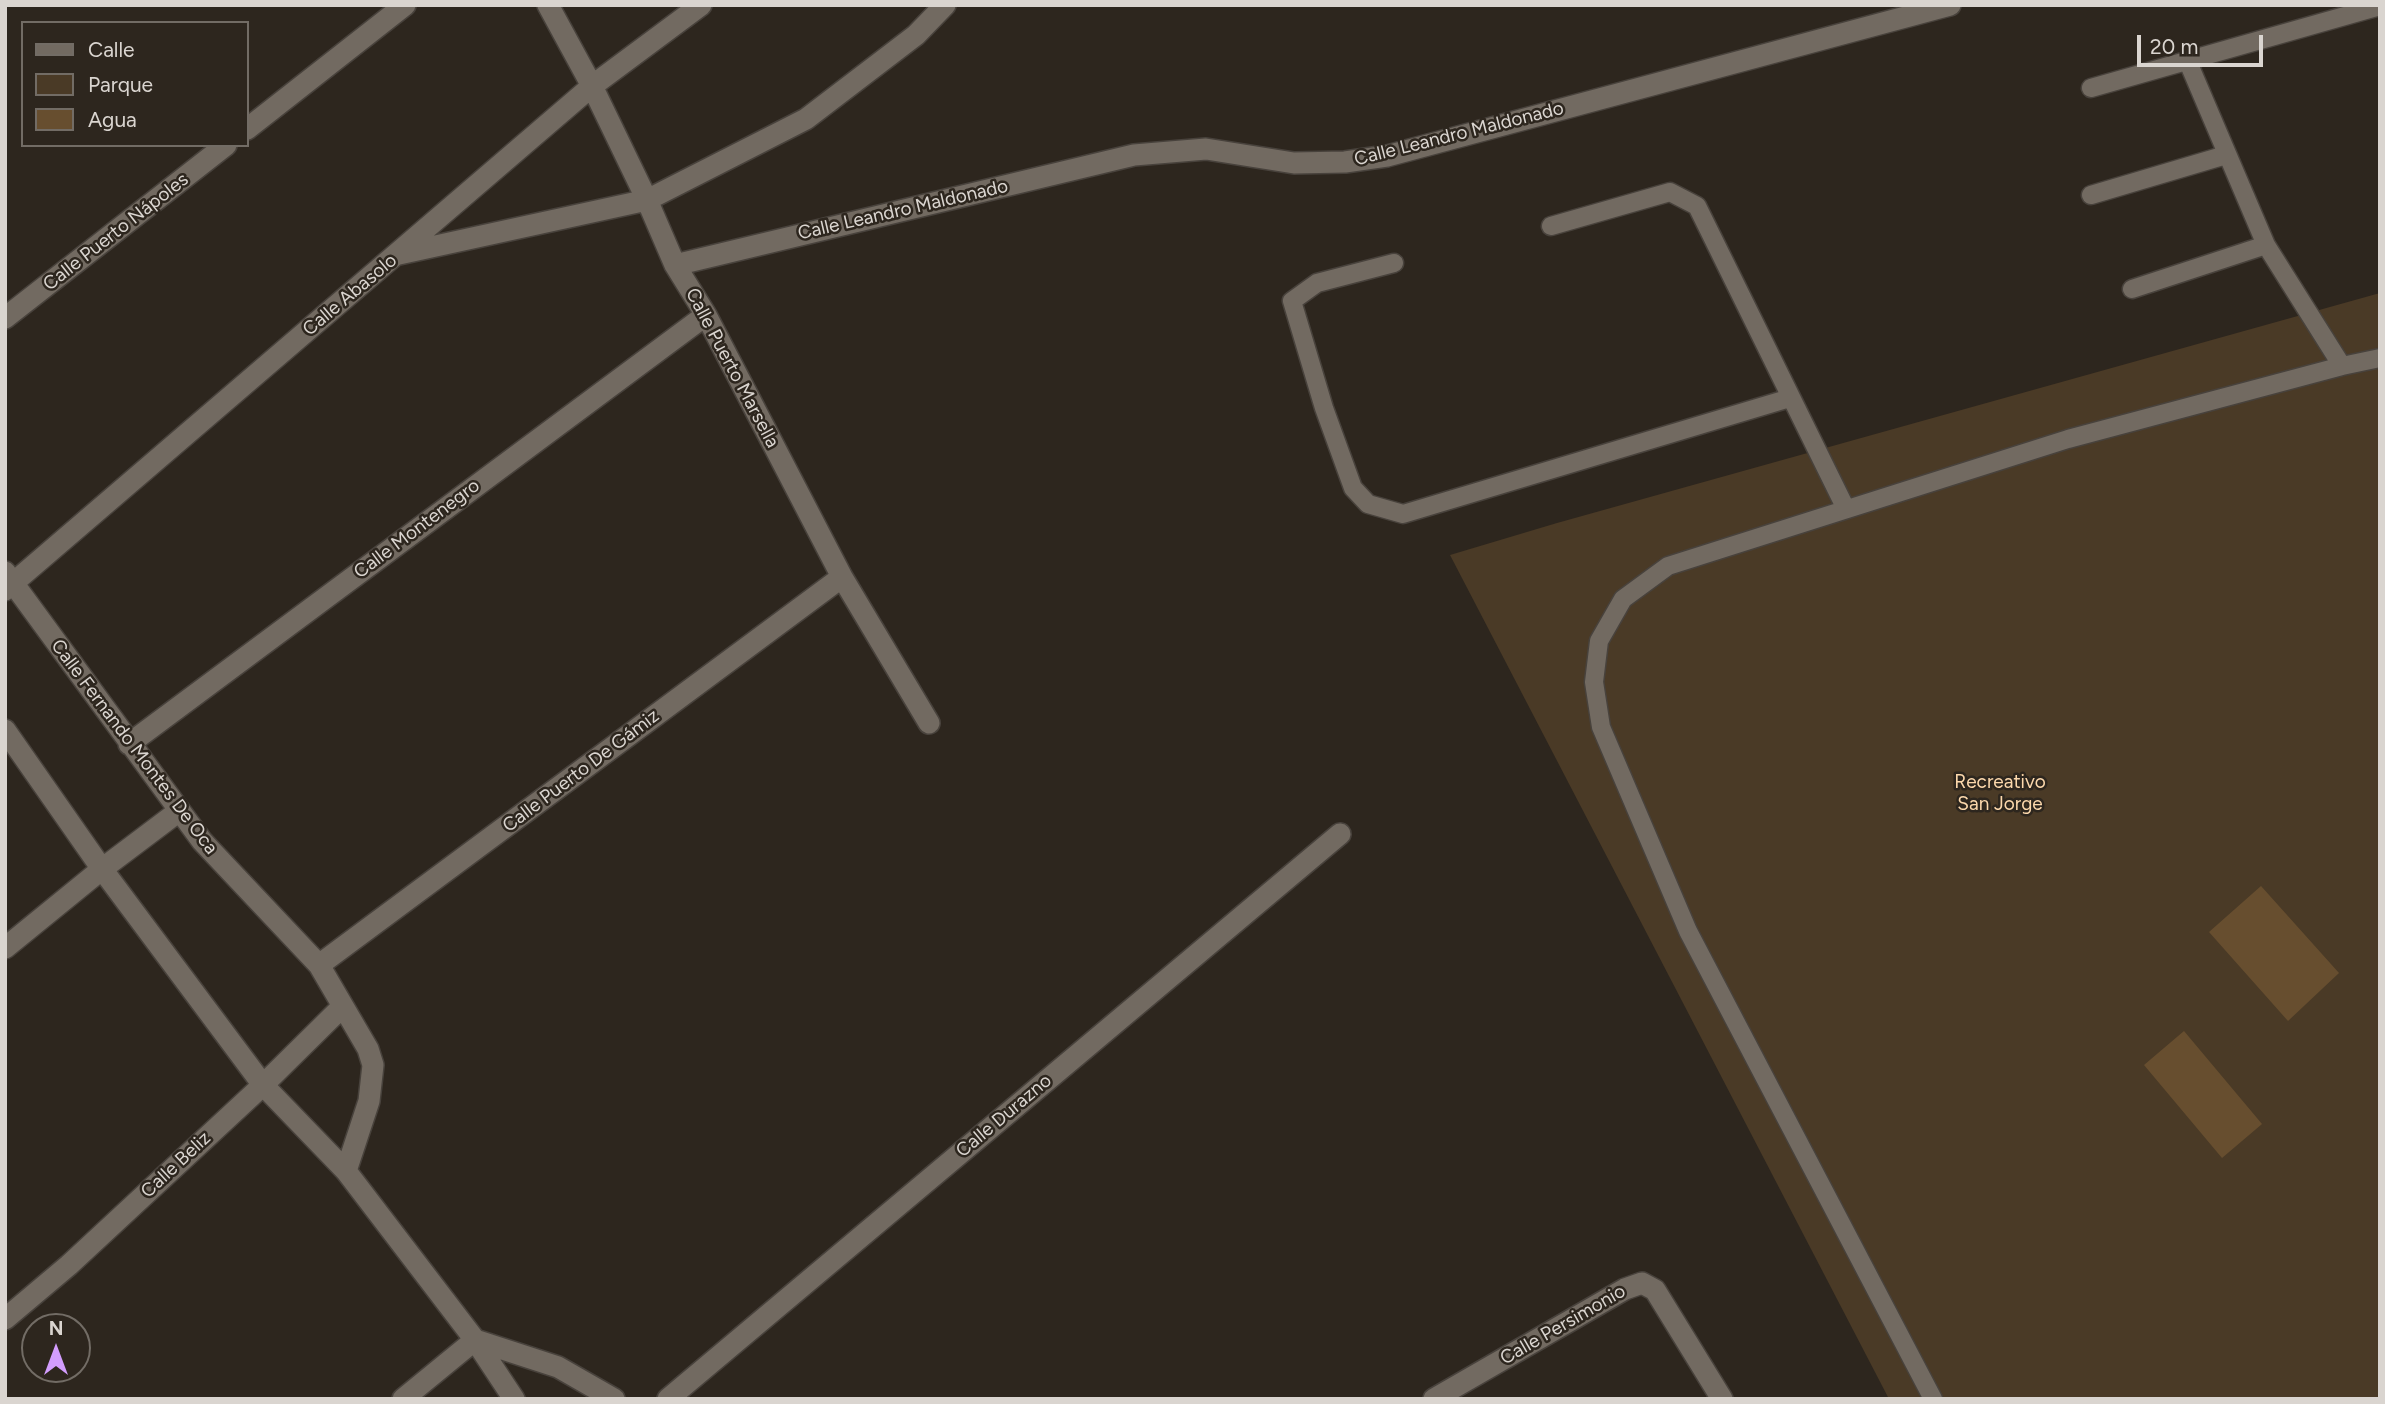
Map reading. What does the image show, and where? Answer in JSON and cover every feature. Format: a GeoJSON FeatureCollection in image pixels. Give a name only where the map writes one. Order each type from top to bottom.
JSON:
{"type":"FeatureCollection","features":[{"type":"Feature","properties":{"kind":"street"},"geometry":{"type":"LineString","coordinates":[[248,128],[405,5]]}},
{"type":"Feature","properties":{"kind":"street","name":"Calle Puerto Marsella"},"geometry":{"type":"LineString","coordinates":[[548,5],[592,86],[675,265],[706,315],[842,577],[929,723]]}},
{"type":"Feature","properties":{"kind":"street","name":"Calle Abasolo"},"geometry":{"type":"LineString","coordinates":[[8,582],[397,255],[592,86],[701,5]]}},
{"type":"Feature","properties":{"kind":"street"},"geometry":{"type":"LineString","coordinates":[[397,255],[647,200],[806,119],[916,35],[945,5]]}},
{"type":"Feature","properties":{"kind":"street","name":"Calle Leandro Maldonado"},"geometry":{"type":"LineString","coordinates":[[675,265],[1135,155],[1206,149],[1294,163],[1345,162],[1387,156],[1950,5]]}},
{"type":"Feature","properties":{"kind":"street","name":"Calle Puerto Nápoles"},"geometry":{"type":"LineString","coordinates":[[5,318],[223,147]]}},
{"type":"Feature","properties":{"kind":"street","name":"Calle Montenegro"},"geometry":{"type":"LineString","coordinates":[[129,744],[706,315]]}},
{"type":"Feature","properties":{"kind":"street","name":"Calle Puerto De Gámiz"},"geometry":{"type":"LineString","coordinates":[[319,965],[842,577]]}},
{"type":"Feature","properties":{"kind":"street","name":"Calle Fernando Montes De Oca"},"geometry":{"type":"LineString","coordinates":[[8,582],[202,841],[319,965],[368,1049],[373,1065],[369,1101],[346,1171]]}},
{"type":"Feature","properties":{"kind":"street"},"geometry":{"type":"LineString","coordinates":[[5,730],[102,869],[263,1085],[346,1171],[475,1340],[514,1399]]}},
{"type":"Feature","properties":{"kind":"street"},"geometry":{"type":"LineString","coordinates":[[5,948],[179,811]]}},
{"type":"Feature","properties":{"kind":"street","name":"Calle Durazno"},"geometry":{"type":"LineString","coordinates":[[668,1399],[1340,834]]}},
{"type":"Feature","properties":{"kind":"street","name":"Calle Beliz"},"geometry":{"type":"LineString","coordinates":[[5,1319],[69,1265],[263,1085],[342,1007]]}},
{"type":"Feature","properties":{"kind":"street","name":"Calle Persimonio"},"geometry":{"type":"LineString","coordinates":[[1434,1399],[1625,1289],[1642,1283],[1655,1290],[1722,1399]]}},
{"type":"Feature","properties":{"kind":"street"},"geometry":{"type":"LineString","coordinates":[[403,1399],[475,1340]]}},
{"type":"Feature","properties":{"kind":"street"},"geometry":{"type":"LineString","coordinates":[[475,1340],[558,1367],[614,1399]]}},
{"type":"Feature","properties":{"kind":"lane"},"geometry":{"type":"LineString","coordinates":[[2091,88],[2380,6]]}},
{"type":"Feature","properties":{"kind":"lane"},"geometry":{"type":"LineString","coordinates":[[2188,62],[2266,245],[2342,366]]}},
{"type":"Feature","properties":{"kind":"lane"},"geometry":{"type":"LineString","coordinates":[[2091,195],[2226,155]]}},
{"type":"Feature","properties":{"kind":"lane"},"geometry":{"type":"LineString","coordinates":[[1551,226],[1670,192],[1697,206],[1846,509]]}},
{"type":"Feature","properties":{"kind":"lane"},"geometry":{"type":"LineString","coordinates":[[2132,289],[2266,245]]}},
{"type":"Feature","properties":{"kind":"lane"},"geometry":{"type":"LineString","coordinates":[[1394,263],[1317,283],[1292,302],[1324,408],[1353,488],[1368,504],[1403,514],[1790,398]]}},
{"type":"Feature","properties":{"kind":"lane"},"geometry":{"type":"LineString","coordinates":[[1933,1399],[1688,931],[1601,727],[1594,682],[1600,641],[1623,599],[1668,566],[2067,439],[2380,358]]}},
{"type":"Feature","properties":{"kind":"green space","name":"Recreativo San Jorge"},"geometry":{"type":"Polygon","coordinates":[[[2380,293],[2380,1399],[1889,1399],[1450,555],[2380,293]]]}},
{"type":"Feature","properties":{"kind":"water"},"geometry":{"type":"Polygon","coordinates":[[[2261,886],[2339,973],[2288,1021],[2209,932],[2261,886]]]}},
{"type":"Feature","properties":{"kind":"water"},"geometry":{"type":"Polygon","coordinates":[[[2184,1031],[2262,1124],[2222,1158],[2144,1065],[2184,1031]]]}}]}
